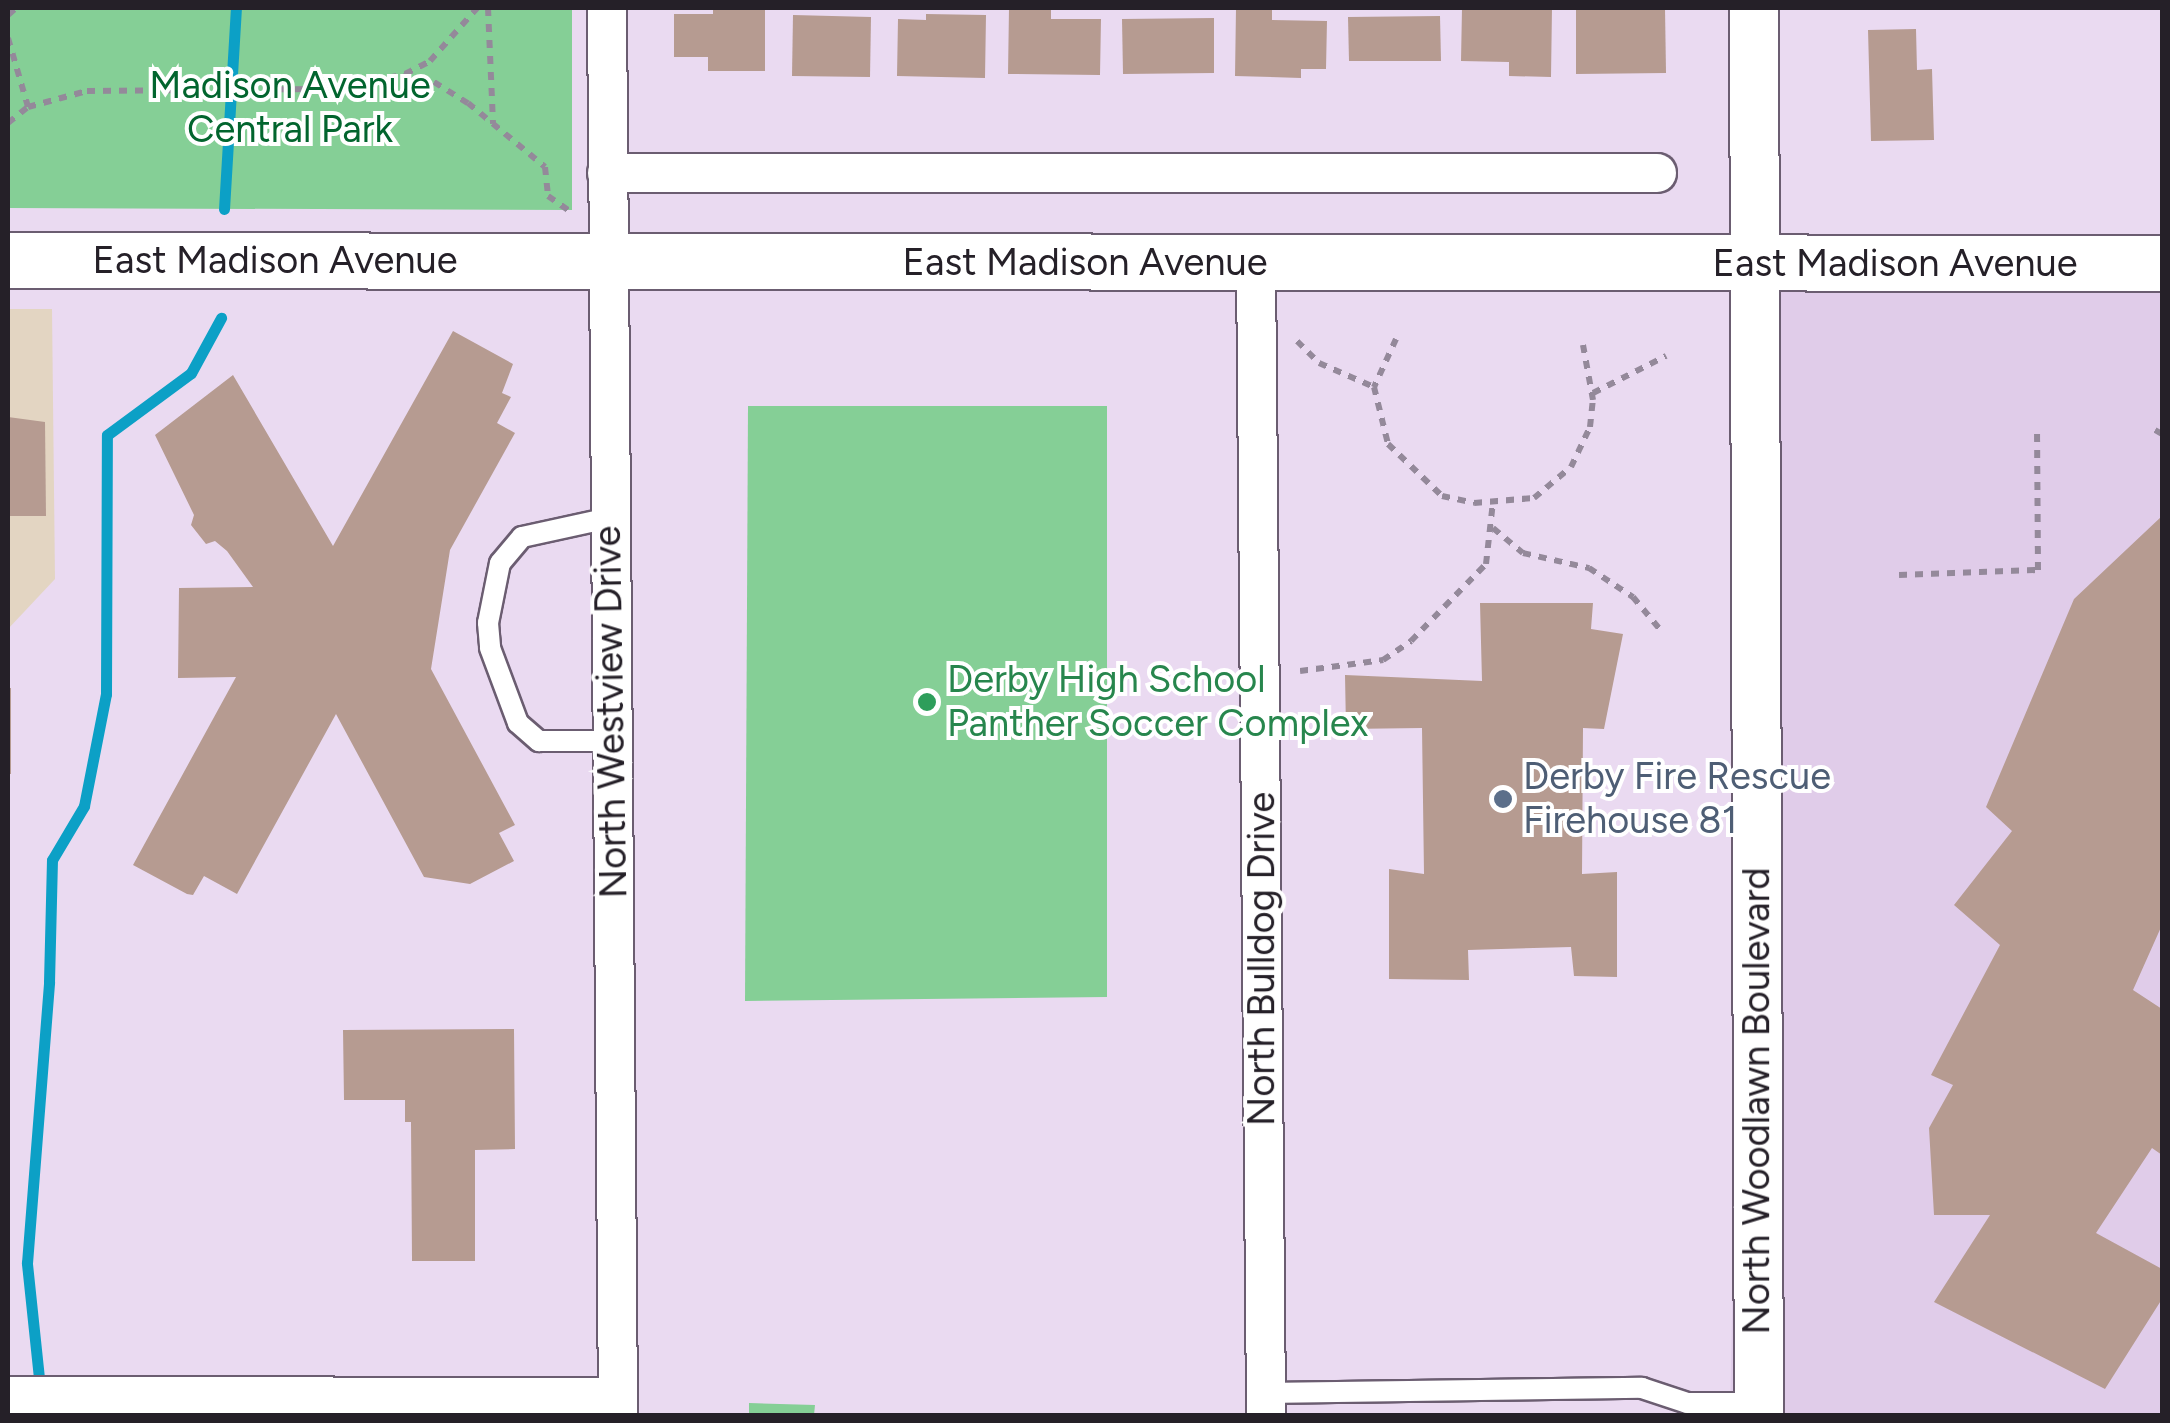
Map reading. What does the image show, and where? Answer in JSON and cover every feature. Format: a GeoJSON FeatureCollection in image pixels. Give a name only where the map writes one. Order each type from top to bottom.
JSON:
{"type":"FeatureCollection","features":[{"type":"Feature","properties":{"kind":"main road","name":"East Madison Avenue"},"geometry":{"type":"LineString","coordinates":[[8,260],[2162,263]]}},
{"type":"Feature","properties":{"kind":"street","name":"North Westview Drive"},"geometry":{"type":"LineString","coordinates":[[607,8],[618,1406]]}},
{"type":"Feature","properties":{"kind":"street","name":"North Woodlawn Boulevard"},"geometry":{"type":"LineString","coordinates":[[1754,8],[1759,1409]]}},
{"type":"Feature","properties":{"kind":"street"},"geometry":{"type":"LineString","coordinates":[[607,173],[1657,173]]}},
{"type":"Feature","properties":{"kind":"street","name":"North Bulldog Drive"},"geometry":{"type":"LineString","coordinates":[[1256,263],[1266,1404]]}},
{"type":"Feature","properties":{"kind":"street"},"geometry":{"type":"LineString","coordinates":[[8,1396],[618,1406]]}},
{"type":"Feature","properties":{"kind":"lane"},"geometry":{"type":"LineString","coordinates":[[609,518],[522,537],[500,563],[488,623],[490,648],[518,723],[539,741],[611,741]]}},
{"type":"Feature","properties":{"kind":"lane"},"geometry":{"type":"LineString","coordinates":[[1266,1404],[1642,1388],[1687,1402],[1759,1409]]}},
{"type":"Feature","properties":{"kind":"path"},"geometry":{"type":"LineString","coordinates":[[8,15],[16,8]]}},
{"type":"Feature","properties":{"kind":"path"},"geometry":{"type":"LineString","coordinates":[[8,123],[28,108],[87,90],[370,86],[430,61],[477,8]]}},
{"type":"Feature","properties":{"kind":"path"},"geometry":{"type":"LineString","coordinates":[[488,8],[493,124]]}},
{"type":"Feature","properties":{"kind":"path"},"geometry":{"type":"LineString","coordinates":[[8,38],[28,108]]}},
{"type":"Feature","properties":{"kind":"path"},"geometry":{"type":"LineString","coordinates":[[403,75],[434,82],[493,124],[544,167],[548,196],[575,216]]}},
{"type":"Feature","properties":{"kind":"path"},"geometry":{"type":"LineString","coordinates":[[1396,339],[1374,386],[1388,444],[1411,471],[1442,496],[1493,502],[1534,498],[1571,467],[1590,426],[1592,394],[1583,345]]}},
{"type":"Feature","properties":{"kind":"path"},"geometry":{"type":"LineString","coordinates":[[1297,341],[1319,364],[1374,386]]}},
{"type":"Feature","properties":{"kind":"path"},"geometry":{"type":"LineString","coordinates":[[1592,394],[1666,356]]}},
{"type":"Feature","properties":{"kind":"path"},"geometry":{"type":"LineString","coordinates":[[1899,575],[2038,570],[2037,432]]}},
{"type":"Feature","properties":{"kind":"path"},"geometry":{"type":"LineString","coordinates":[[1300,671],[1383,660],[1411,641],[1486,564],[1493,502]]}},
{"type":"Feature","properties":{"kind":"path"},"geometry":{"type":"LineString","coordinates":[[1492,527],[1524,553],[1589,568],[1633,597],[1663,632]]}},
{"type":"Feature","properties":{"kind":"shaded area"},"geometry":{"type":"Polygon","coordinates":[[[2162,258],[2162,1415],[1730,1416],[1753,264],[2162,258]]]}},
{"type":"Feature","properties":{"kind":"shaded area"},"geometry":{"type":"Polygon","coordinates":[[[8,309],[52,309],[55,579],[8,629],[8,309]]]}},
{"type":"Feature","properties":{"kind":"green space","name":"Madison Avenue Central Park"},"geometry":{"type":"Polygon","coordinates":[[[8,8],[572,8],[572,210],[8,208],[8,8]]]}},
{"type":"Feature","properties":{"kind":"green space","name":"Derby High School Panther Soccer Complex"},"geometry":{"type":"Polygon","coordinates":[[[748,406],[1107,406],[1107,997],[745,1001],[748,406]]]}},
{"type":"Feature","properties":{"kind":"green space"},"geometry":{"type":"Polygon","coordinates":[[[749,1403],[815,1405],[814,1415],[749,1415],[749,1403]]]}},
{"type":"Feature","properties":{"kind":"building"},"geometry":{"type":"Polygon","coordinates":[[[713,8],[765,8],[765,71],[708,71],[708,57],[674,57],[674,14],[713,14],[713,8]]]}},
{"type":"Feature","properties":{"kind":"building"},"geometry":{"type":"Polygon","coordinates":[[[1009,8],[1051,8],[1051,19],[1101,19],[1100,75],[1008,74],[1009,8]]]}},
{"type":"Feature","properties":{"kind":"building"},"geometry":{"type":"Polygon","coordinates":[[[1236,8],[1272,8],[1272,20],[1327,21],[1326,69],[1301,69],[1301,78],[1235,76],[1236,8]]]}},
{"type":"Feature","properties":{"kind":"building"},"geometry":{"type":"Polygon","coordinates":[[[1462,8],[1552,8],[1551,77],[1509,76],[1509,62],[1461,61],[1462,8]]]}},
{"type":"Feature","properties":{"kind":"building"},"geometry":{"type":"Polygon","coordinates":[[[1576,8],[1665,8],[1666,73],[1576,74],[1576,8]]]}},
{"type":"Feature","properties":{"kind":"building"},"geometry":{"type":"Polygon","coordinates":[[[926,14],[986,15],[985,78],[897,76],[898,19],[926,20],[926,14]]]}},
{"type":"Feature","properties":{"kind":"building"},"geometry":{"type":"Polygon","coordinates":[[[793,15],[871,17],[870,77],[792,76],[793,15]]]}},
{"type":"Feature","properties":{"kind":"building"},"geometry":{"type":"Polygon","coordinates":[[[1440,16],[1441,61],[1349,61],[1348,17],[1440,16]]]}},
{"type":"Feature","properties":{"kind":"building"},"geometry":{"type":"Polygon","coordinates":[[[1214,18],[1214,73],[1123,74],[1122,19],[1214,18]]]}},
{"type":"Feature","properties":{"kind":"building"},"geometry":{"type":"Polygon","coordinates":[[[1916,29],[1917,70],[1932,69],[1934,140],[1871,141],[1868,30],[1916,29]]]}},
{"type":"Feature","properties":{"kind":"building"},"geometry":{"type":"Polygon","coordinates":[[[453,331],[513,364],[502,393],[511,397],[497,423],[515,433],[450,550],[431,669],[515,825],[499,833],[514,861],[470,884],[424,877],[336,714],[237,894],[204,876],[193,895],[187,894],[133,865],[236,677],[178,678],[179,588],[253,587],[227,551],[215,541],[206,544],[191,525],[194,515],[155,435],[233,375],[333,546],[453,331]]]}},
{"type":"Feature","properties":{"kind":"building"},"geometry":{"type":"Polygon","coordinates":[[[8,417],[45,422],[46,516],[8,516],[8,417]]]}},
{"type":"Feature","properties":{"kind":"building"},"geometry":{"type":"Polygon","coordinates":[[[2162,516],[2162,925],[2133,990],[2162,1009],[2162,1155],[2152,1148],[2096,1233],[2162,1269],[2162,1299],[2105,1389],[1934,1302],[1990,1215],[1934,1215],[1929,1128],[1953,1085],[1931,1075],[2000,945],[1954,905],[2012,831],[1986,807],[2074,599],[2162,516]]]}},
{"type":"Feature","properties":{"kind":"building","name":"Derby Fire Rescue Firehouse 81"},"geometry":{"type":"Polygon","coordinates":[[[1480,603],[1593,603],[1591,629],[1623,634],[1604,729],[1583,728],[1582,874],[1617,872],[1617,977],[1574,976],[1571,947],[1468,950],[1469,980],[1389,979],[1389,869],[1424,874],[1422,728],[1346,729],[1345,675],[1482,681],[1480,603]]]}},
{"type":"Feature","properties":{"kind":"building"},"geometry":{"type":"Polygon","coordinates":[[[11,688],[11,774],[8,774],[11,688]]]}},
{"type":"Feature","properties":{"kind":"building"},"geometry":{"type":"Polygon","coordinates":[[[514,1029],[515,1149],[475,1150],[475,1261],[412,1261],[411,1122],[405,1122],[405,1100],[344,1100],[343,1030],[514,1029]]]}},
{"type":"Feature","properties":{"kind":"waterway"},"geometry":{"type":"LineString","coordinates":[[224,209],[236,8]]}},
{"type":"Feature","properties":{"kind":"waterway"},"geometry":{"type":"LineString","coordinates":[[39,1378],[27,1263],[49,982],[52,860],[84,806],[106,694],[107,435],[191,373],[221,318]]}},
{"type":"Feature","properties":{"kind":"place","name":"Derby High School Panther Soccer Complex"},"geometry":{"type":"Point","coordinates":[927,702]}},
{"type":"Feature","properties":{"kind":"place","name":"Derby Fire Rescue Firehouse 81"},"geometry":{"type":"Point","coordinates":[1503,799]}}]}
